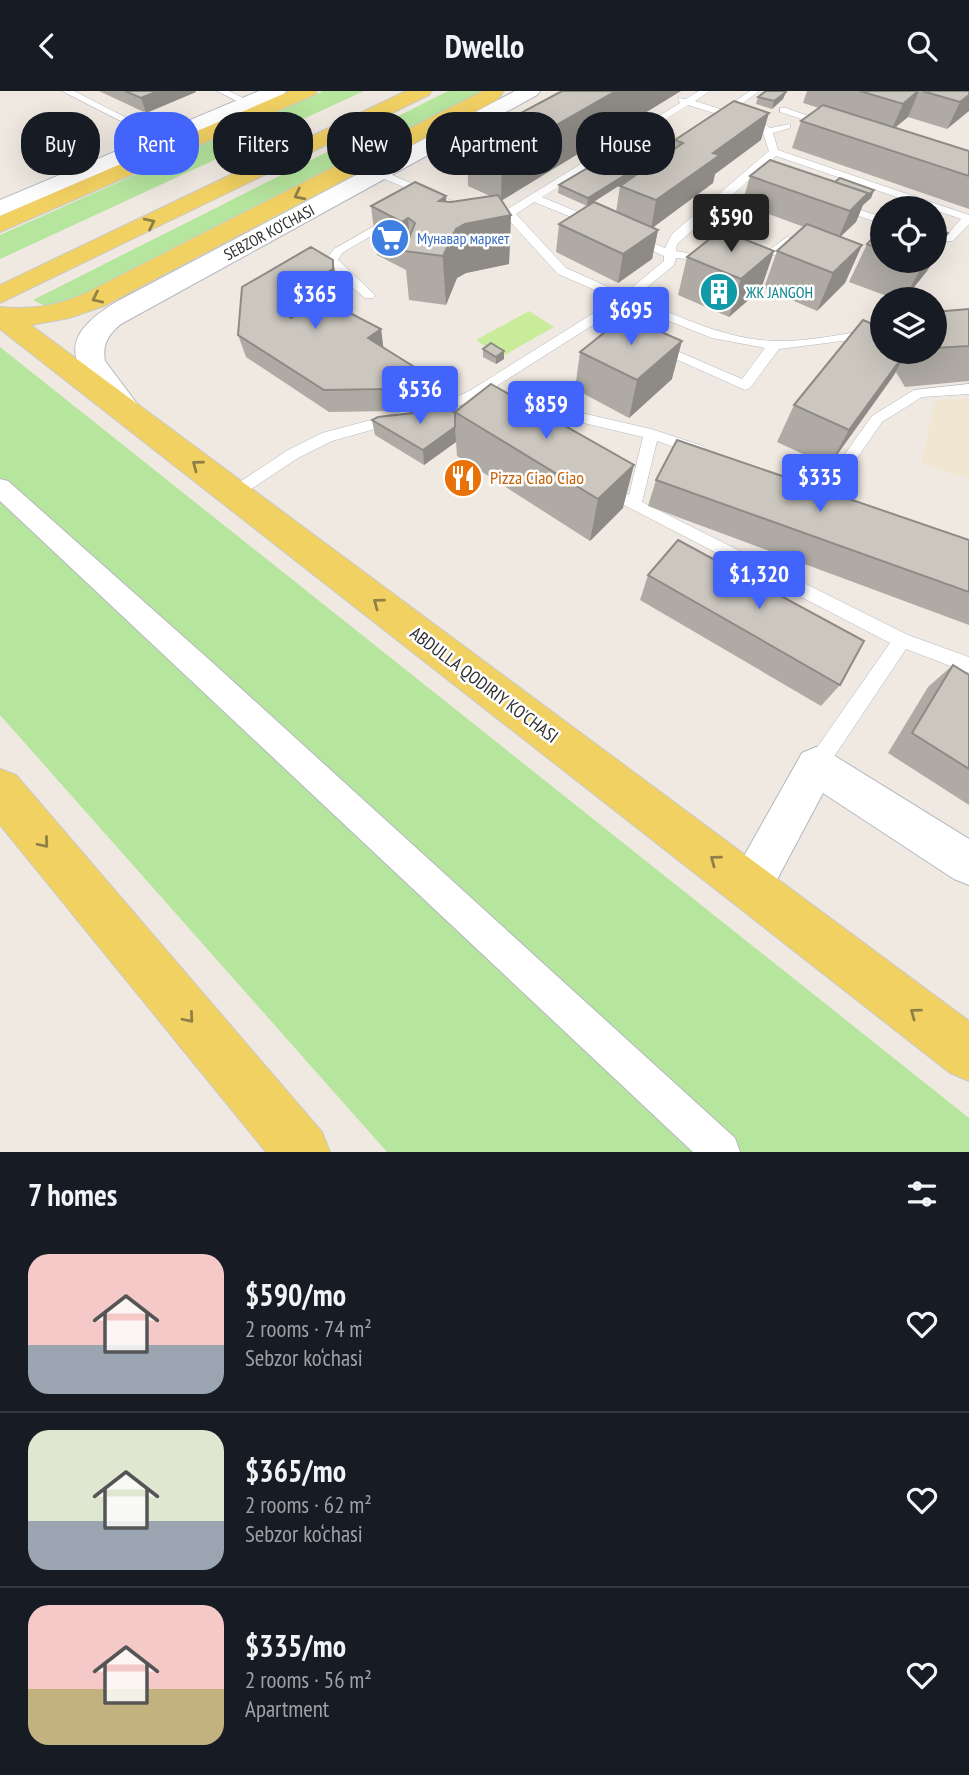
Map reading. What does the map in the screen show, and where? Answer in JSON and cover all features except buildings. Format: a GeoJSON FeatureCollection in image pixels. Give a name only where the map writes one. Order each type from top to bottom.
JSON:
{"type":"FeatureCollection","features":[{"type":"Feature","properties":{"kind":"main road"},"geometry":{"type":"LineString","coordinates":[[199,124],[276,91]]}},
{"type":"Feature","properties":{"kind":"main road"},"geometry":{"type":"LineString","coordinates":[[0,225],[307,91]]}},
{"type":"Feature","properties":{"kind":"main road"},"geometry":{"type":"LineString","coordinates":[[354,112],[384,91]]}},
{"type":"Feature","properties":{"kind":"main road"},"geometry":{"type":"LineString","coordinates":[[363,112],[422,91]]}},
{"type":"Feature","properties":{"kind":"main road"},"geometry":{"type":"LineString","coordinates":[[0,315],[40,317],[93,300],[490,96],[494,91]]}},
{"type":"Feature","properties":{"kind":"main road","name":"SEBZOR KO‘CHASI"},"geometry":{"type":"LineString","coordinates":[[412,155],[530,91]]}},
{"type":"Feature","properties":{"kind":"main road"},"geometry":{"type":"LineString","coordinates":[[0,271],[327,126]]}},
{"type":"Feature","properties":{"kind":"main road"},"geometry":{"type":"LineString","coordinates":[[0,295],[327,128]]}},
{"type":"Feature","properties":{"kind":"main road"},"geometry":{"type":"LineString","coordinates":[[0,209],[114,160]]}},
{"type":"Feature","properties":{"kind":"main road","name":"SEBZOR KO‘CHASI"},"geometry":{"type":"LineString","coordinates":[[128,413],[90,362],[88,354],[92,337],[106,321],[375,175]]}},
{"type":"Feature","properties":{"kind":"main road","name":"ABDULLA QODIRIY KO'CHASI"},"geometry":{"type":"LineString","coordinates":[[0,315],[969,1054]]}},
{"type":"Feature","properties":{"kind":"main road"},"geometry":{"type":"LineString","coordinates":[[0,790],[302,1152]]}},
{"type":"Feature","properties":{"kind":"street"},"geometry":{"type":"LineString","coordinates":[[0,487],[203,671],[721,1152]]}},
{"type":"Feature","properties":{"kind":"street"},"geometry":{"type":"LineString","coordinates":[[750,887],[816,766],[969,864]]}},
{"type":"Feature","properties":{"kind":"lane"},"geometry":{"type":"LineString","coordinates":[[67,91],[114,114]]}},
{"type":"Feature","properties":{"kind":"lane"},"geometry":{"type":"LineString","coordinates":[[222,91],[248,103]]}},
{"type":"Feature","properties":{"kind":"lane"},"geometry":{"type":"LineString","coordinates":[[384,175],[470,212],[509,213],[705,91]]}},
{"type":"Feature","properties":{"kind":"lane"},"geometry":{"type":"LineString","coordinates":[[724,113],[755,92]]}},
{"type":"Feature","properties":{"kind":"lane"},"geometry":{"type":"LineString","coordinates":[[671,97],[759,124],[768,132],[774,152]]}},
{"type":"Feature","properties":{"kind":"lane"},"geometry":{"type":"LineString","coordinates":[[783,110],[836,128]]}},
{"type":"Feature","properties":{"kind":"lane"},"geometry":{"type":"LineString","coordinates":[[768,132],[787,127]]}},
{"type":"Feature","properties":{"kind":"lane"},"geometry":{"type":"LineString","coordinates":[[234,493],[293,454],[327,437],[459,401],[476,393],[597,322],[670,262],[676,236],[774,152]]}},
{"type":"Feature","properties":{"kind":"lane"},"geometry":{"type":"LineString","coordinates":[[774,152],[903,196]]}},
{"type":"Feature","properties":{"kind":"lane"},"geometry":{"type":"LineString","coordinates":[[750,174],[762,178]]}},
{"type":"Feature","properties":{"kind":"lane"},"geometry":{"type":"LineString","coordinates":[[422,203],[433,196]]}},
{"type":"Feature","properties":{"kind":"lane"},"geometry":{"type":"LineString","coordinates":[[534,198],[608,229]]}},
{"type":"Feature","properties":{"kind":"lane"},"geometry":{"type":"LineString","coordinates":[[822,199],[870,217]]}},
{"type":"Feature","properties":{"kind":"lane"},"geometry":{"type":"LineString","coordinates":[[369,295],[360,283],[335,268],[332,260],[338,251],[410,210]]}},
{"type":"Feature","properties":{"kind":"lane"},"geometry":{"type":"LineString","coordinates":[[947,211],[968,218],[947,239]]}},
{"type":"Feature","properties":{"kind":"lane"},"geometry":{"type":"LineString","coordinates":[[509,213],[562,271],[724,338],[775,345],[870,334]]}},
{"type":"Feature","properties":{"kind":"lane"},"geometry":{"type":"LineString","coordinates":[[620,234],[670,254],[719,260]]}},
{"type":"Feature","properties":{"kind":"lane"},"geometry":{"type":"LineString","coordinates":[[745,262],[773,252],[791,239]]}},
{"type":"Feature","properties":{"kind":"lane"},"geometry":{"type":"LineString","coordinates":[[642,341],[745,386],[775,345]]}},
{"type":"Feature","properties":{"kind":"lane"},"geometry":{"type":"LineString","coordinates":[[825,493],[877,419],[919,393],[969,389]]}},
{"type":"Feature","properties":{"kind":"lane"},"geometry":{"type":"LineString","coordinates":[[476,393],[652,434],[713,455]]}},
{"type":"Feature","properties":{"kind":"lane"},"geometry":{"type":"LineString","coordinates":[[459,401],[481,415]]}},
{"type":"Feature","properties":{"kind":"lane"},"geometry":{"type":"LineString","coordinates":[[634,505],[652,434]]}},
{"type":"Feature","properties":{"kind":"lane"},"geometry":{"type":"LineString","coordinates":[[587,477],[634,505],[902,640],[969,665]]}},
{"type":"Feature","properties":{"kind":"lane"},"geometry":{"type":"LineString","coordinates":[[816,766],[902,640]]}},
{"type":"Feature","properties":{"kind":"shaded area"},"geometry":{"type":"Polygon","coordinates":[[[969,398],[969,479],[921,463],[936,400],[969,398]]]}},
{"type":"Feature","properties":{"kind":"green space"},"geometry":{"type":"Polygon","coordinates":[[[323,91],[364,91],[313,115],[313,112],[276,112],[323,91]]]}},
{"type":"Feature","properties":{"kind":"green space"},"geometry":{"type":"Polygon","coordinates":[[[448,91],[485,91],[444,112],[426,112],[426,121],[412,128],[412,112],[406,112],[448,91]]]}},
{"type":"Feature","properties":{"kind":"green space"},"geometry":{"type":"Polygon","coordinates":[[[675,136],[684,139],[675,145],[675,136]]]}},
{"type":"Feature","properties":{"kind":"green space"},"geometry":{"type":"Polygon","coordinates":[[[213,140],[213,161],[199,167],[199,146],[213,140]]]}},
{"type":"Feature","properties":{"kind":"green space"},"geometry":{"type":"Polygon","coordinates":[[[327,152],[327,172],[65,305],[47,307],[33,300],[281,175],[313,175],[313,159],[327,152]]]}},
{"type":"Feature","properties":{"kind":"green space"},"geometry":{"type":"Polygon","coordinates":[[[135,175],[182,175],[0,259],[0,235],[135,175]]]}},
{"type":"Feature","properties":{"kind":"green space"},"geometry":{"type":"Polygon","coordinates":[[[529,311],[554,327],[501,357],[476,340],[529,311]]]}},
{"type":"Feature","properties":{"kind":"green space"},"geometry":{"type":"Polygon","coordinates":[[[0,347],[969,1118],[969,1152],[387,1152],[0,715],[0,347]]]}},
{"type":"Feature","properties":{"kind":"place","name":"Мунавар маркет"},"geometry":{"type":"Point","coordinates":[390,238]}},
{"type":"Feature","properties":{"kind":"place","name":"ЖК JANGOH"},"geometry":{"type":"Point","coordinates":[719,292]}},
{"type":"Feature","properties":{"kind":"place","name":"Pizza Ciao Ciao"},"geometry":{"type":"Point","coordinates":[463,478]}}]}
